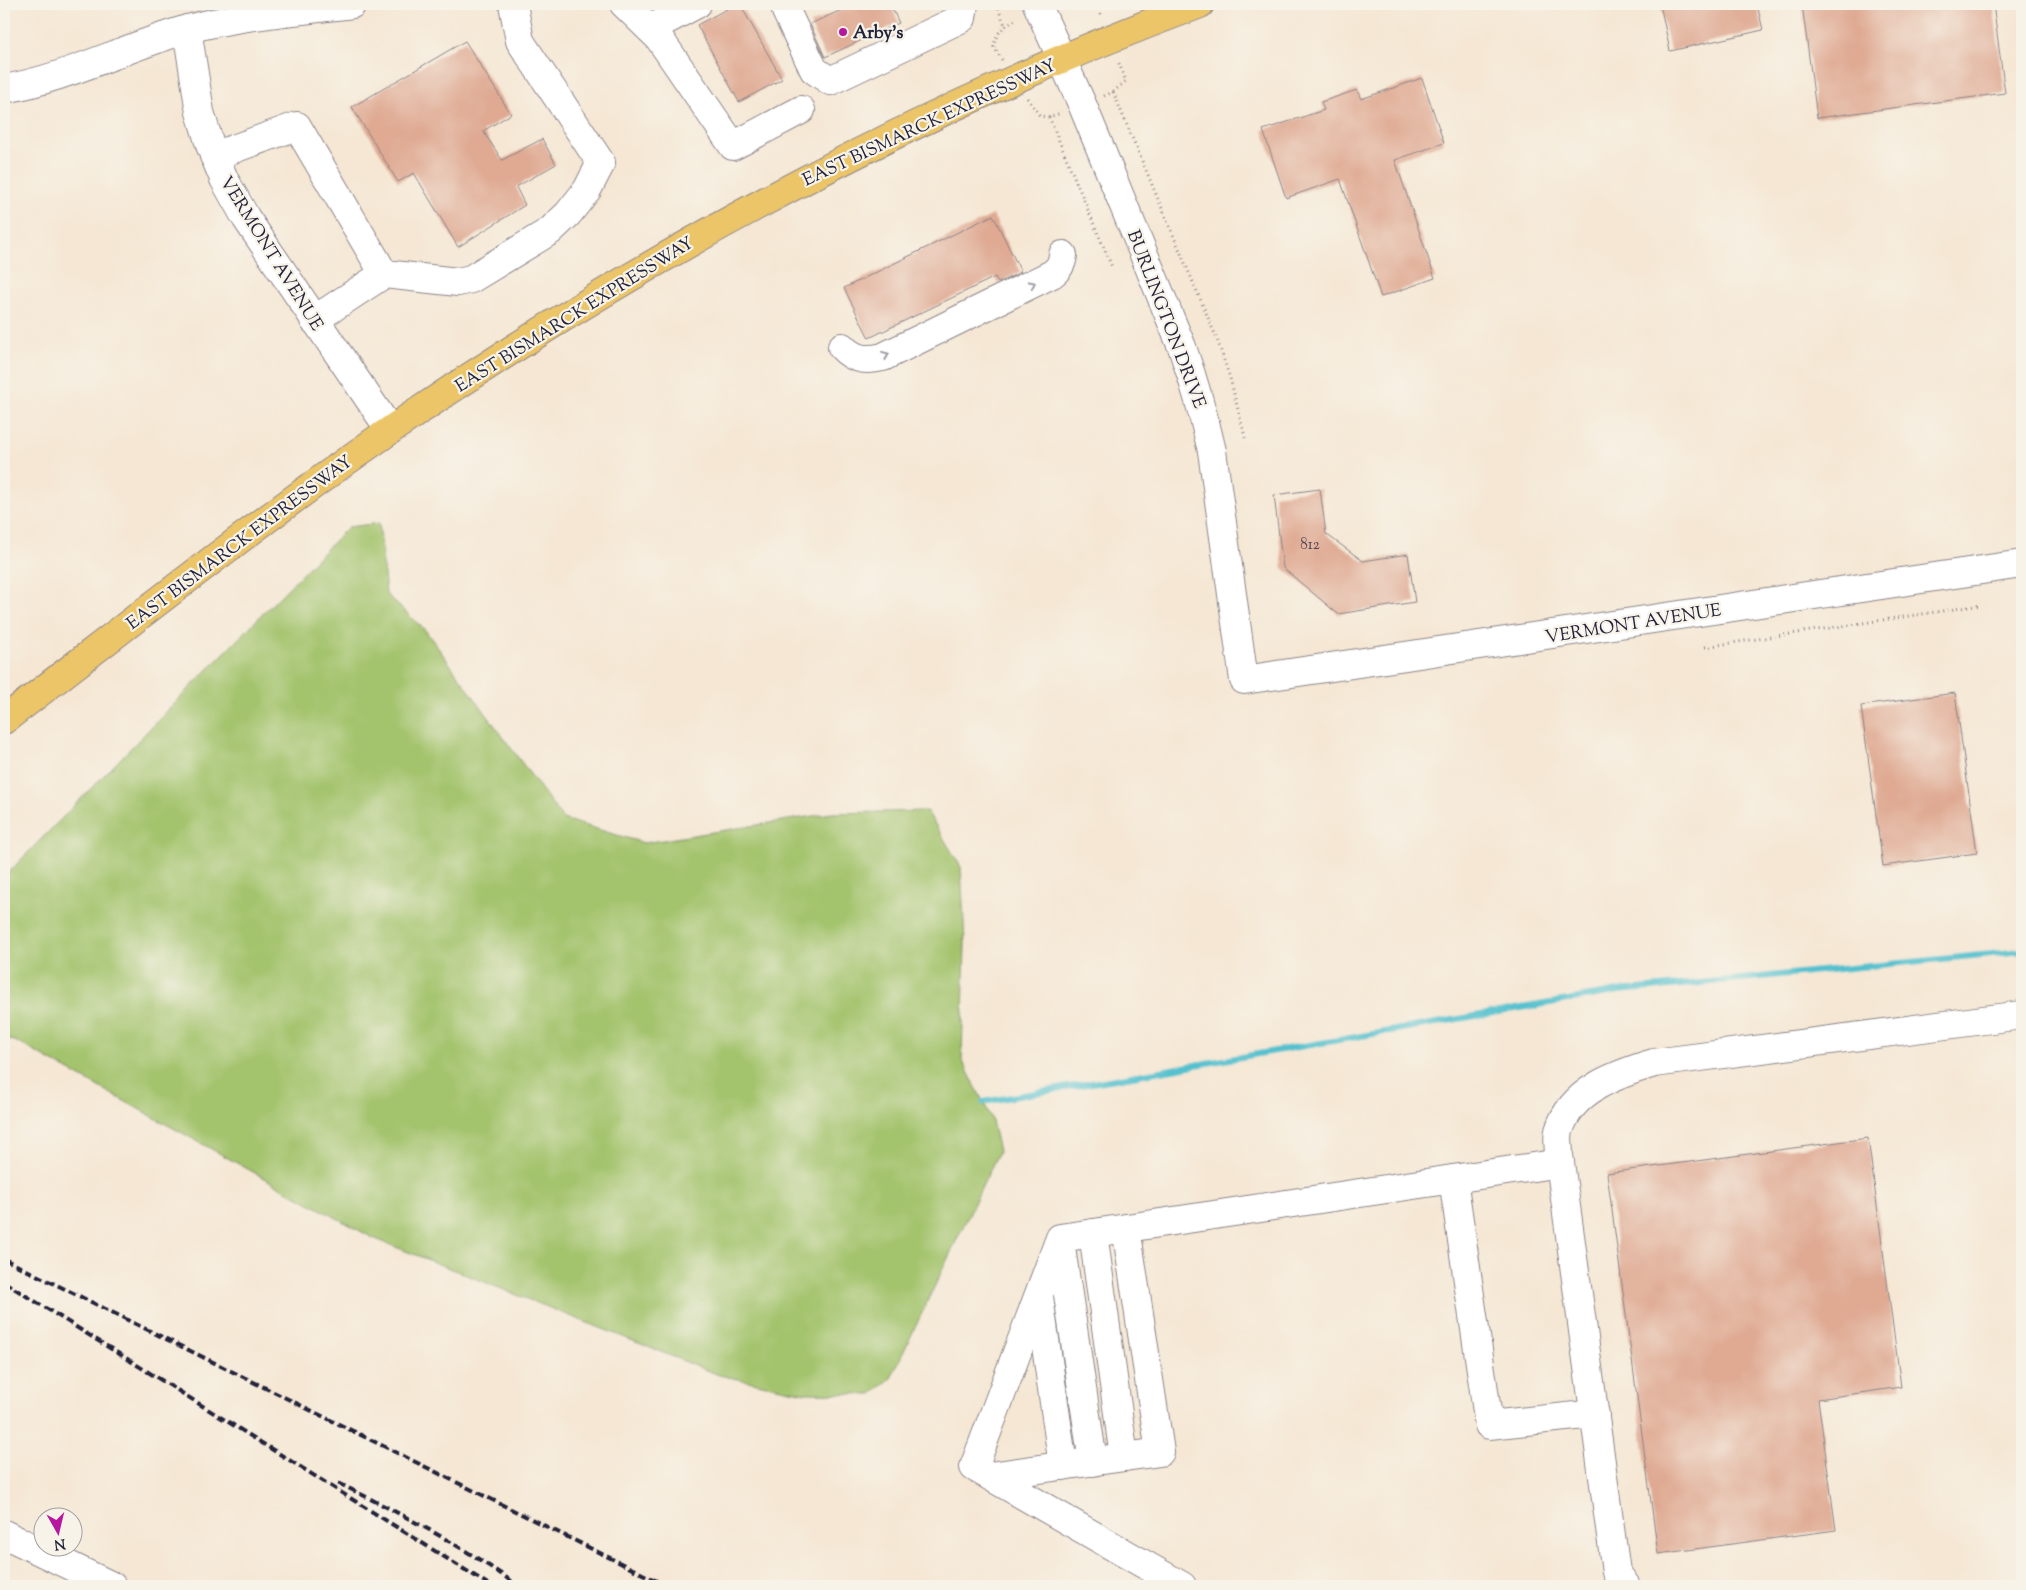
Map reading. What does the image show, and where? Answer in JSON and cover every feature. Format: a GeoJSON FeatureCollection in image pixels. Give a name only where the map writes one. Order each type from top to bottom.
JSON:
{"type":"FeatureCollection","features":[{"type":"Feature","properties":{"kind":"main road","name":"EAST BISMARCK EXPRESSWAY"},"geometry":{"type":"LineString","coordinates":[[4,720],[245,536],[390,430],[571,313],[716,228],[896,135],[1110,38],[1200,4]]}},
{"type":"Feature","properties":{"kind":"street"},"geometry":{"type":"LineString","coordinates":[[4,89],[48,79],[188,29],[235,20],[352,4]]}},
{"type":"Feature","properties":{"kind":"street"},"geometry":{"type":"LineString","coordinates":[[314,320],[384,274],[458,282],[471,279],[550,231],[568,214],[586,190],[601,163],[520,41],[512,4]]}},
{"type":"Feature","properties":{"kind":"street"},"geometry":{"type":"LineString","coordinates":[[624,4],[659,38],[733,146],[801,110]]}},
{"type":"Feature","properties":{"kind":"street"},"geometry":{"type":"LineString","coordinates":[[650,29],[697,4]]}},
{"type":"Feature","properties":{"kind":"street"},"geometry":{"type":"LineString","coordinates":[[788,4],[786,11],[814,70],[830,81],[962,18],[964,4]]}},
{"type":"Feature","properties":{"kind":"street","name":"BURLINGTON DRIVE"},"geometry":{"type":"LineString","coordinates":[[1037,4],[1062,59],[1182,347],[1195,383],[1212,451],[1244,680]]}},
{"type":"Feature","properties":{"kind":"street","name":"VERMONT AVENUE"},"geometry":{"type":"LineString","coordinates":[[188,29],[199,105],[214,156],[224,179],[243,213],[390,430]]}},
{"type":"Feature","properties":{"kind":"street"},"geometry":{"type":"LineString","coordinates":[[214,156],[297,126],[384,274]]}},
{"type":"Feature","properties":{"kind":"street"},"geometry":{"type":"LineString","coordinates":[[842,347],[853,356],[861,359],[868,360],[883,357],[1052,274],[1058,270],[1063,255]]}},
{"type":"Feature","properties":{"kind":"street","name":"VERMONT AVENUE"},"geometry":{"type":"LineString","coordinates":[[1244,680],[2022,564]]}},
{"type":"Feature","properties":{"kind":"street"},"geometry":{"type":"LineString","coordinates":[[1617,1582],[1560,1162],[1559,1133],[1568,1110],[1585,1094],[1606,1081],[1630,1070],[1664,1062],[2022,1015]]}},
{"type":"Feature","properties":{"kind":"street"},"geometry":{"type":"LineString","coordinates":[[1060,1238],[1560,1162]]}},
{"type":"Feature","properties":{"kind":"street"},"geometry":{"type":"LineString","coordinates":[[1453,1179],[1489,1425],[1595,1414]]}},
{"type":"Feature","properties":{"kind":"street"},"geometry":{"type":"LineString","coordinates":[[990,1476],[1160,1452],[1126,1228]]}},
{"type":"Feature","properties":{"kind":"street"},"geometry":{"type":"LineString","coordinates":[[1093,1233],[1124,1457]]}},
{"type":"Feature","properties":{"kind":"street"},"geometry":{"type":"LineString","coordinates":[[1060,1238],[974,1467],[1182,1586]]}},
{"type":"Feature","properties":{"kind":"street"},"geometry":{"type":"LineString","coordinates":[[1060,1238],[1093,1462]]}},
{"type":"Feature","properties":{"kind":"street"},"geometry":{"type":"LineString","coordinates":[[1038,1294],[1063,1466]]}},
{"type":"Feature","properties":{"kind":"street"},"geometry":{"type":"LineString","coordinates":[[4,1534],[112,1586]]}},
{"type":"Feature","properties":{"kind":"path"},"geometry":{"type":"LineString","coordinates":[[996,4],[1005,25]]}},
{"type":"Feature","properties":{"kind":"path"},"geometry":{"type":"LineString","coordinates":[[1113,92],[1216,339],[1230,378],[1246,441]]}},
{"type":"Feature","properties":{"kind":"path"},"geometry":{"type":"LineString","coordinates":[[1049,117],[1112,267]]}},
{"type":"Feature","properties":{"kind":"path"},"geometry":{"type":"LineString","coordinates":[[1705,647],[1980,605]]}},
{"type":"Feature","properties":{"kind":"green space"},"geometry":{"type":"Polygon","coordinates":[[[379,523],[386,594],[425,630],[563,819],[644,843],[832,813],[927,811],[961,867],[965,942],[962,1060],[991,1117],[999,1151],[891,1378],[872,1394],[805,1393],[719,1375],[373,1238],[17,1042],[4,1038],[4,877],[348,527],[379,523]]]}},
{"type":"Feature","properties":{"kind":"building"},"geometry":{"type":"Polygon","coordinates":[[[736,4],[740,4],[782,79],[739,102],[697,25],[736,4]]]}},
{"type":"Feature","properties":{"kind":"building","name":"Arby's"},"geometry":{"type":"Polygon","coordinates":[[[855,4],[890,4],[899,23],[825,57],[810,24],[855,4]]]}},
{"type":"Feature","properties":{"kind":"building"},"geometry":{"type":"Polygon","coordinates":[[[1660,4],[1757,4],[1763,30],[1670,51],[1660,4]]]}},
{"type":"Feature","properties":{"kind":"building"},"geometry":{"type":"Polygon","coordinates":[[[1802,4],[1993,4],[2005,93],[1817,118],[1802,4]]]}},
{"type":"Feature","properties":{"kind":"building"},"geometry":{"type":"Polygon","coordinates":[[[465,41],[511,114],[483,131],[502,160],[542,139],[556,164],[516,187],[525,205],[458,247],[414,173],[398,182],[352,107],[465,41]]]}},
{"type":"Feature","properties":{"kind":"building"},"geometry":{"type":"Polygon","coordinates":[[[1422,78],[1444,143],[1395,160],[1435,278],[1381,297],[1340,179],[1286,198],[1263,130],[1324,110],[1321,102],[1357,90],[1361,99],[1422,78]]]}},
{"type":"Feature","properties":{"kind":"building"},"geometry":{"type":"Polygon","coordinates":[[[993,215],[1021,272],[998,283],[995,277],[869,338],[844,288],[993,215]]]}},
{"type":"Feature","properties":{"kind":"building"},"geometry":{"type":"Polygon","coordinates":[[[1320,489],[1326,534],[1363,561],[1408,554],[1415,602],[1338,614],[1283,568],[1274,495],[1320,489]]]}},
{"type":"Feature","properties":{"kind":"building"},"geometry":{"type":"Polygon","coordinates":[[[1955,693],[1977,853],[1883,866],[1861,706],[1955,693]]]}},
{"type":"Feature","properties":{"kind":"building"},"geometry":{"type":"Polygon","coordinates":[[[1868,1138],[1901,1387],[1818,1399],[1836,1530],[1658,1554],[1607,1173],[1868,1138]]]}},
{"type":"Feature","properties":{"kind":"waterway"},"geometry":{"type":"LineString","coordinates":[[983,1102],[1619,991],[2022,951]]}},
{"type":"Feature","properties":{"kind":"railway"},"geometry":{"type":"LineString","coordinates":[[4,1259],[667,1586]]}},
{"type":"Feature","properties":{"kind":"railway"},"geometry":{"type":"LineString","coordinates":[[4,1282],[491,1586]]}},
{"type":"Feature","properties":{"kind":"railway"},"geometry":{"type":"LineString","coordinates":[[338,1483],[430,1530],[518,1586]]}},
{"type":"Feature","properties":{"kind":"place","name":"Arby's"},"geometry":{"type":"Point","coordinates":[843,32]}}]}
